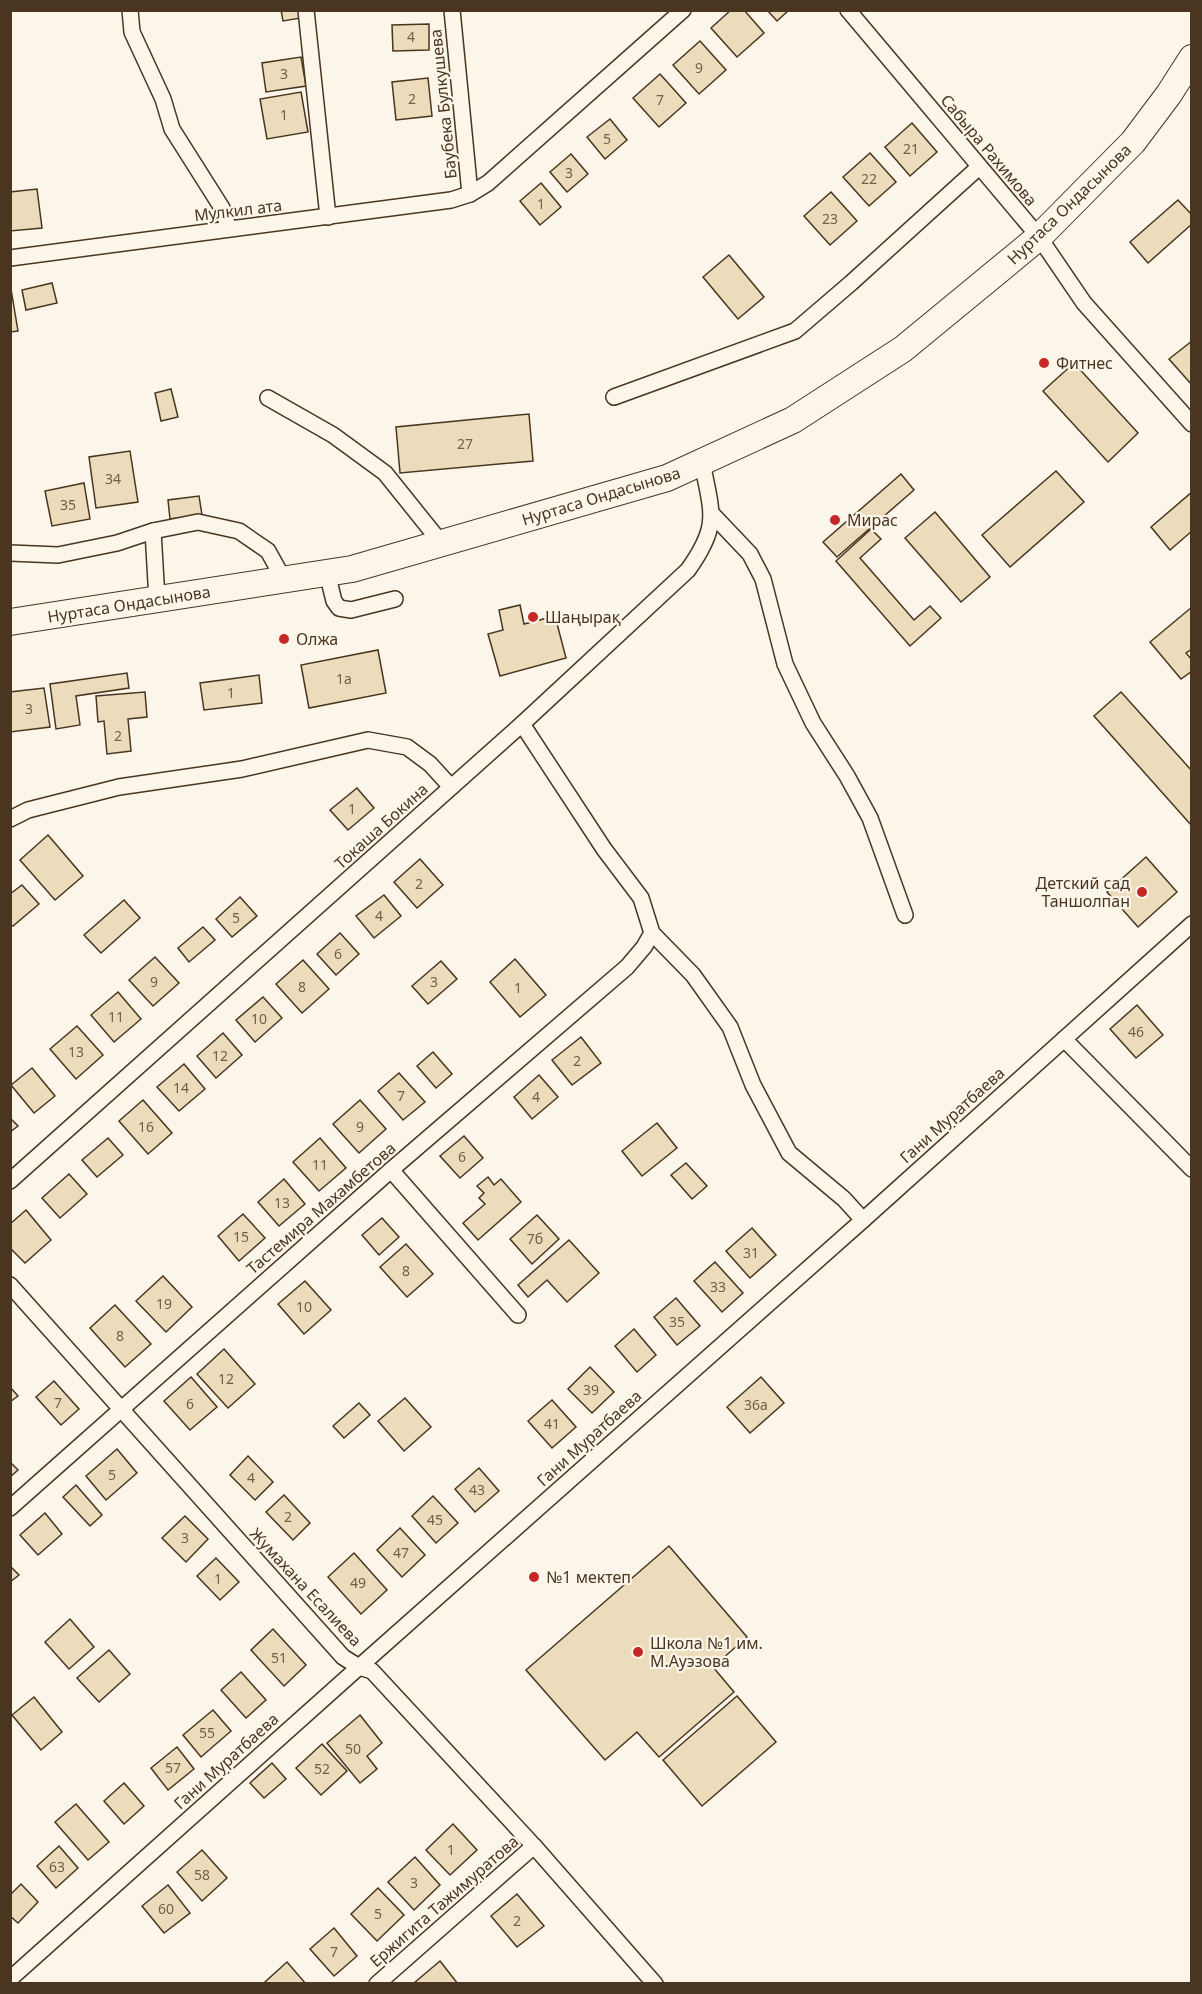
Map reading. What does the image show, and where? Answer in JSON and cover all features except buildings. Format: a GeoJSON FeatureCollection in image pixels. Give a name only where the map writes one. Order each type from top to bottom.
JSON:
{"type":"FeatureCollection","features":[{"type":"Feature","properties":{"kind":"main road","name":"Нуртаса Ондасынова"},"geometry":{"type":"LineString","coordinates":[[10,622],[352,569],[667,478],[793,420],[903,349],[1039,237],[1133,142],[1191,58]]}},
{"type":"Feature","properties":{"kind":"street"},"geometry":{"type":"LineString","coordinates":[[129,10],[132,32],[163,99],[172,129],[222,208],[229,229]]}},
{"type":"Feature","properties":{"kind":"street"},"geometry":{"type":"LineString","coordinates":[[306,10],[328,217]]}},
{"type":"Feature","properties":{"kind":"street","name":"Баубека Булкушева"},"geometry":{"type":"LineString","coordinates":[[452,10],[470,194]]}},
{"type":"Feature","properties":{"kind":"street"},"geometry":{"type":"LineString","coordinates":[[470,194],[488,183],[683,10]]}},
{"type":"Feature","properties":{"kind":"street","name":"Сабыра Рахимова"},"geometry":{"type":"LineString","coordinates":[[848,10],[1039,237],[1084,303],[1191,424]]}},
{"type":"Feature","properties":{"kind":"street"},"geometry":{"type":"LineString","coordinates":[[614,397],[795,330],[851,284],[979,167]]}},
{"type":"Feature","properties":{"kind":"street","name":"Мулкил ата"},"geometry":{"type":"LineString","coordinates":[[10,258],[451,200],[470,194]]}},
{"type":"Feature","properties":{"kind":"street"},"geometry":{"type":"LineString","coordinates":[[268,398],[333,435],[385,473],[441,544]]}},
{"type":"Feature","properties":{"kind":"street","name":"Токаша Бокина"},"geometry":{"type":"LineString","coordinates":[[10,1181],[522,724],[688,570],[702,551],[710,532],[712,514],[702,462]]}},
{"type":"Feature","properties":{"kind":"street"},"geometry":{"type":"LineString","coordinates":[[712,514],[750,554],[763,579],[785,664],[813,723],[847,776],[870,818],[905,915]]}},
{"type":"Feature","properties":{"kind":"street"},"geometry":{"type":"LineString","coordinates":[[10,553],[58,555],[117,543],[153,531],[198,522],[239,531],[268,551],[284,580]]}},
{"type":"Feature","properties":{"kind":"street"},"geometry":{"type":"LineString","coordinates":[[153,531],[157,600]]}},
{"type":"Feature","properties":{"kind":"street"},"geometry":{"type":"LineString","coordinates":[[327,573],[334,602],[339,608],[351,610],[395,599]]}},
{"type":"Feature","properties":{"kind":"street"},"geometry":{"type":"LineString","coordinates":[[522,724],[604,849],[641,898],[652,933],[693,975],[730,1027],[753,1085],[789,1153],[843,1199],[863,1220]]}},
{"type":"Feature","properties":{"kind":"street"},"geometry":{"type":"LineString","coordinates":[[10,819],[28,810],[119,787],[242,769],[368,740],[407,747],[429,764],[451,787]]}},
{"type":"Feature","properties":{"kind":"street","name":"Гани Муратбаева"},"geometry":{"type":"LineString","coordinates":[[10,1979],[863,1220],[1191,924]]}},
{"type":"Feature","properties":{"kind":"street","name":"Тастемира Махамбетова"},"geometry":{"type":"LineString","coordinates":[[10,1508],[391,1170],[627,967],[645,947],[652,933]]}},
{"type":"Feature","properties":{"kind":"street"},"geometry":{"type":"LineString","coordinates":[[1064,1040],[1191,1169]]}},
{"type":"Feature","properties":{"kind":"street"},"geometry":{"type":"LineString","coordinates":[[391,1170],[518,1315]]}},
{"type":"Feature","properties":{"kind":"street","name":"Жумахана Есалиева"},"geometry":{"type":"LineString","coordinates":[[10,1285],[343,1657],[359,1667],[372,1671],[534,1846],[655,1983]]}},
{"type":"Feature","properties":{"kind":"street","name":"Ержигита Тажимуратова"},"geometry":{"type":"LineString","coordinates":[[377,1983],[534,1846]]}},
{"type":"Feature","properties":{"kind":"place","name":"Фитнес"},"geometry":{"type":"Point","coordinates":[1044,363]}},
{"type":"Feature","properties":{"kind":"place","name":"Мирас"},"geometry":{"type":"Point","coordinates":[835,520]}},
{"type":"Feature","properties":{"kind":"place","name":"Шаңырақ"},"geometry":{"type":"Point","coordinates":[533,617]}},
{"type":"Feature","properties":{"kind":"place","name":"Олжа"},"geometry":{"type":"Point","coordinates":[284,639]}},
{"type":"Feature","properties":{"kind":"place","name":"Детский сад Таншолпан"},"geometry":{"type":"Point","coordinates":[1142,892]}},
{"type":"Feature","properties":{"kind":"place","name":"№1 мектеп"},"geometry":{"type":"Point","coordinates":[534,1577]}},
{"type":"Feature","properties":{"kind":"place","name":"Школа №1 им. М.Ауэзова"},"geometry":{"type":"Point","coordinates":[638,1652]}}]}
